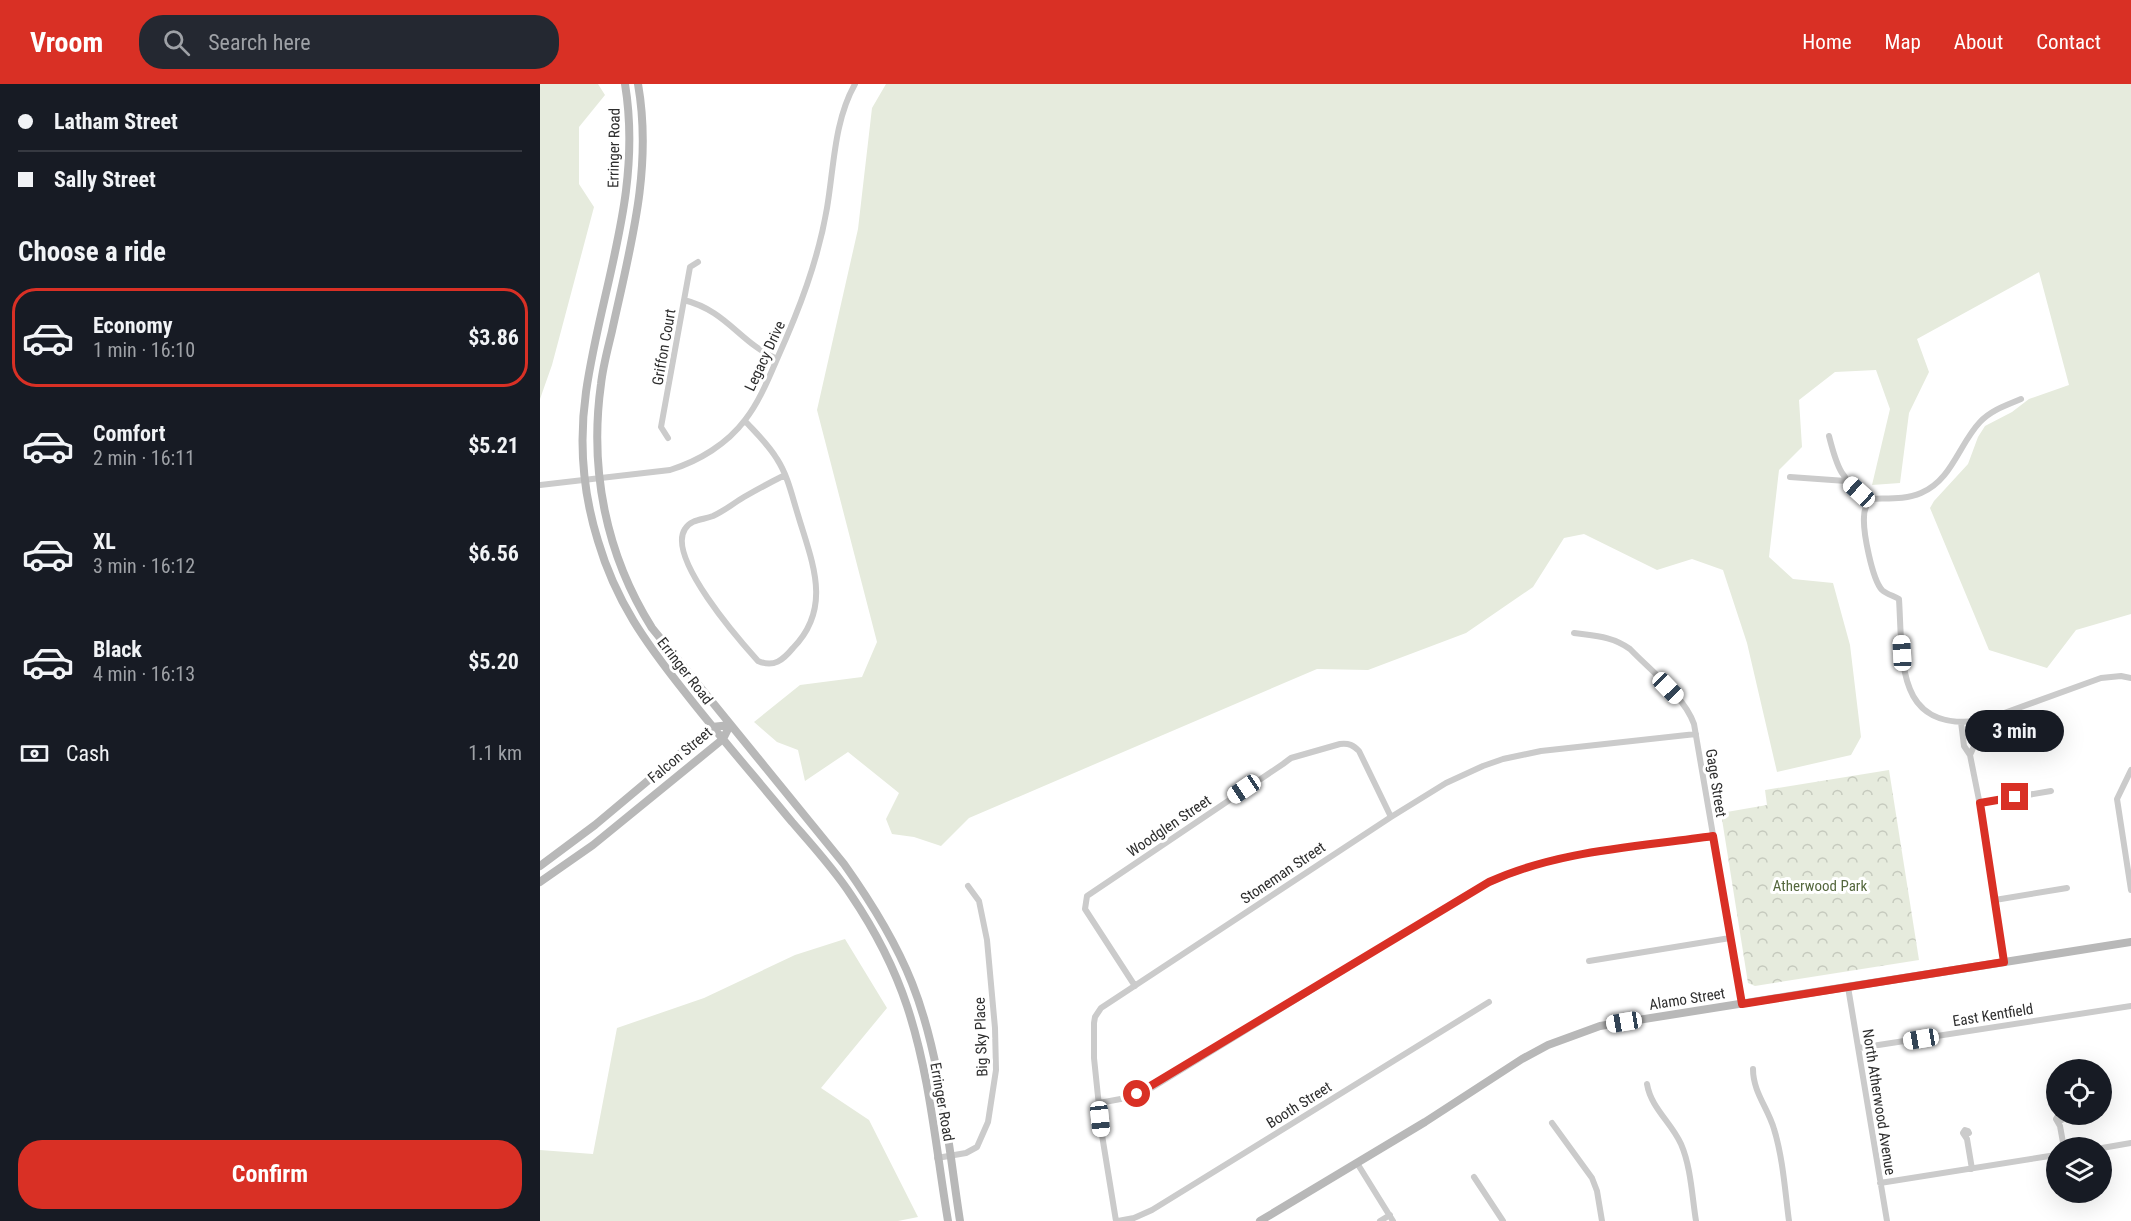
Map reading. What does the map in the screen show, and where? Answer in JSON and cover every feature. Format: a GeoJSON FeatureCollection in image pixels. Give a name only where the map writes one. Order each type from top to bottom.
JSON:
{"type":"FeatureCollection","features":[{"type":"Feature","properties":{"kind":"main road","name":"Erringer Road"},"geometry":{"type":"LineString","coordinates":[[625,84],[630,132],[628,190],[586,394],[583,436],[586,480],[598,542],[623,604],[649,646],[712,727],[838,876],[877,936],[898,981],[917,1040],[948,1221]]}},
{"type":"Feature","properties":{"kind":"main road","name":"Erringer Road"},"geometry":{"type":"LineString","coordinates":[[638,84],[644,135],[643,169],[632,237],[601,382],[597,445],[603,511],[612,545],[639,608],[672,655],[844,864],[889,933],[913,985],[935,1062],[960,1221]]}},
{"type":"Feature","properties":{"kind":"main road","name":"Falcon Street"},"geometry":{"type":"LineString","coordinates":[[540,866],[595,825],[712,727],[730,725]]}},
{"type":"Feature","properties":{"kind":"main road","name":"Falcon Street"},"geometry":{"type":"LineString","coordinates":[[540,882],[584,852],[723,739],[730,725]]}},
{"type":"Feature","properties":{"kind":"main road","name":"Alamo Street"},"geometry":{"type":"LineString","coordinates":[[1260,1221],[1425,1122],[1522,1059],[1548,1045],[1600,1026],[2131,942]]}},
{"type":"Feature","properties":{"kind":"street","name":"Legacy Drive"},"geometry":{"type":"LineString","coordinates":[[540,485],[663,471],[686,465],[716,447],[745,421],[757,401],[797,314],[818,248],[842,114],[855,84]]}},
{"type":"Feature","properties":{"kind":"street","name":"Griffon Court"},"geometry":{"type":"LineString","coordinates":[[668,438],[661,427],[690,267],[698,262]]}},
{"type":"Feature","properties":{"kind":"street"},"geometry":{"type":"LineString","coordinates":[[684,300],[711,309],[747,341],[777,359]]}},
{"type":"Feature","properties":{"kind":"street"},"geometry":{"type":"LineString","coordinates":[[1829,436],[1835,459],[1847,481],[1870,499],[1910,497],[1934,485],[1953,464],[1980,421],[1999,408],[2021,399]]}},
{"type":"Feature","properties":{"kind":"street"},"geometry":{"type":"LineString","coordinates":[[745,421],[770,448],[785,476],[816,575],[816,598],[811,621],[804,635],[780,661],[764,664],[750,653],[711,605],[686,556],[682,546],[682,534],[692,522],[713,516],[764,485],[785,476]]}},
{"type":"Feature","properties":{"kind":"street"},"geometry":{"type":"LineString","coordinates":[[1790,477],[1847,481]]}},
{"type":"Feature","properties":{"kind":"street"},"geometry":{"type":"LineString","coordinates":[[1870,499],[1866,505],[1864,518],[1866,541],[1877,582],[1883,592],[1899,599],[1903,671],[1911,694],[1921,708],[1954,722],[1972,722],[1986,720],[2101,678],[2121,676],[2131,678]]}},
{"type":"Feature","properties":{"kind":"street","name":"Gage Street"},"geometry":{"type":"LineString","coordinates":[[1574,633],[1612,638],[1630,649],[1686,708],[1694,724],[1742,1004]]}},
{"type":"Feature","properties":{"kind":"street"},"geometry":{"type":"LineString","coordinates":[[1961,722],[1964,746],[1970,755],[1980,803],[2004,962]]}},
{"type":"Feature","properties":{"kind":"street"},"geometry":{"type":"LineString","coordinates":[[1970,755],[1974,746],[1972,722]]}},
{"type":"Feature","properties":{"kind":"street","name":"Stoneman Street"},"geometry":{"type":"LineString","coordinates":[[1117,1221],[1094,1058],[1095,1017],[1101,1008],[1390,817],[1446,783],[1503,759],[1541,751],[1696,734]]}},
{"type":"Feature","properties":{"kind":"street","name":"Woodglen Street"},"geometry":{"type":"LineString","coordinates":[[1135,986],[1085,909],[1087,897],[1291,758],[1340,744],[1354,746],[1359,751],[1390,817]]}},
{"type":"Feature","properties":{"kind":"street"},"geometry":{"type":"LineString","coordinates":[[2131,770],[2117,799],[2131,890]]}},
{"type":"Feature","properties":{"kind":"street"},"geometry":{"type":"LineString","coordinates":[[1980,803],[2051,791]]}},
{"type":"Feature","properties":{"kind":"street"},"geometry":{"type":"LineString","coordinates":[[1099,1103],[1126,1098],[1150,1089],[1471,892],[1509,873],[1570,856],[1713,836]]}},
{"type":"Feature","properties":{"kind":"street","name":"Big Sky Place"},"geometry":{"type":"LineString","coordinates":[[938,1158],[973,1150],[980,1142],[988,1122],[996,1070],[995,1028],[987,939],[979,901],[968,886]]}},
{"type":"Feature","properties":{"kind":"street"},"geometry":{"type":"LineString","coordinates":[[1995,900],[2067,888]]}},
{"type":"Feature","properties":{"kind":"street"},"geometry":{"type":"LineString","coordinates":[[1589,960],[1730,938]]}},
{"type":"Feature","properties":{"kind":"street","name":"North Atherwood Avenue"},"geometry":{"type":"LineString","coordinates":[[1848,987],[1887,1221]]}},
{"type":"Feature","properties":{"kind":"street","name":"Booth Street"},"geometry":{"type":"LineString","coordinates":[[1117,1221],[1134,1218],[1152,1210],[1489,1002]]}},
{"type":"Feature","properties":{"kind":"street","name":"East Kentfield"},"geometry":{"type":"LineString","coordinates":[[1859,1048],[2131,1006]]}},
{"type":"Feature","properties":{"kind":"street"},"geometry":{"type":"LineString","coordinates":[[1753,1069],[1755,1088],[1775,1131],[1789,1221]]}},
{"type":"Feature","properties":{"kind":"street"},"geometry":{"type":"LineString","coordinates":[[1647,1084],[1651,1101],[1676,1134],[1686,1157],[1696,1221]]}},
{"type":"Feature","properties":{"kind":"street"},"geometry":{"type":"LineString","coordinates":[[1552,1123],[1592,1178],[1597,1191],[1602,1221]]}},
{"type":"Feature","properties":{"kind":"street"},"geometry":{"type":"LineString","coordinates":[[1969,1133],[1965,1130],[1963,1133],[1967,1139],[1972,1169]]}},
{"type":"Feature","properties":{"kind":"street"},"geometry":{"type":"LineString","coordinates":[[2112,1146],[2131,1143]]}},
{"type":"Feature","properties":{"kind":"street"},"geometry":{"type":"LineString","coordinates":[[1880,1183],[2046,1157]]}},
{"type":"Feature","properties":{"kind":"street"},"geometry":{"type":"LineString","coordinates":[[1356,1162],[1391,1218],[1380,1221]]}},
{"type":"Feature","properties":{"kind":"street"},"geometry":{"type":"LineString","coordinates":[[1474,1177],[1503,1221]]}},
{"type":"Feature","properties":{"kind":"green space"},"geometry":{"type":"Polygon","coordinates":[[[540,84],[598,84],[605,95],[579,127],[579,184],[594,207],[552,365],[540,399],[540,84]]]}},
{"type":"Feature","properties":{"kind":"green space"},"geometry":{"type":"Polygon","coordinates":[[[886,84],[2131,84],[2131,614],[2076,630],[2047,668],[1989,650],[1930,508],[1968,464],[1978,437],[1985,426],[2012,412],[2029,399],[2069,385],[2039,272],[1917,339],[1929,372],[1909,413],[1900,483],[1872,485],[1890,409],[1876,370],[1835,372],[1799,400],[1802,447],[1779,470],[1769,557],[1793,579],[1833,583],[1850,645],[1861,737],[1851,755],[1777,772],[1747,643],[1723,570],[1692,559],[1657,570],[1584,534],[1564,538],[1533,587],[1466,633],[1368,670],[1317,669],[969,818],[941,846],[914,837],[892,834],[886,819],[899,793],[848,752],[805,781],[798,750],[777,742],[754,722],[800,685],[862,677],[877,642],[817,410],[858,229],[872,108],[886,84]]]}},
{"type":"Feature","properties":{"kind":"green space","name":"Atherwood Park"},"geometry":{"type":"Polygon","coordinates":[[[1889,770],[1919,960],[1755,986],[1748,983],[1721,813],[1767,805],[1765,790],[1889,770]]]}},
{"type":"Feature","properties":{"kind":"green space"},"geometry":{"type":"Polygon","coordinates":[[[845,939],[887,1008],[821,1088],[869,1120],[918,1217],[898,1221],[540,1221],[540,1150],[593,1154],[617,1028],[704,998],[795,955],[845,939]]]}},
{"type":"Feature","properties":{"kind":"route"},"geometry":{"type":"LineString","coordinates":[[1137,1094],[1150,1089],[1489,882],[1542,862],[1570,856],[1713,836],[1742,1004],[2004,962],[1980,803],[2015,797]]}}]}
